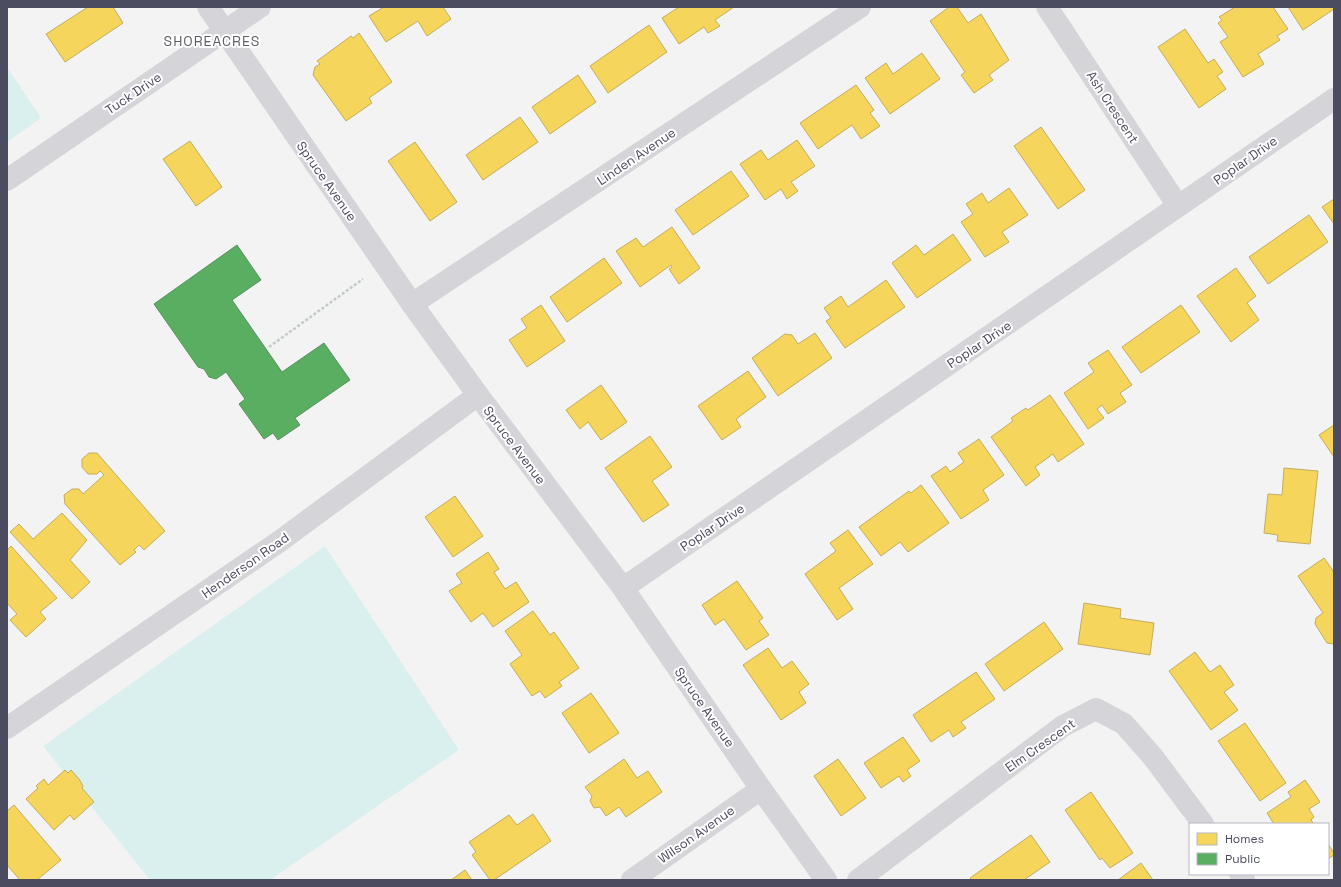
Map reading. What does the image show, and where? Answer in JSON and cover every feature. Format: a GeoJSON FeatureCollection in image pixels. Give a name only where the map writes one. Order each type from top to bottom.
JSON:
{"type":"FeatureCollection","features":[{"type":"Feature","properties":{"kind":"street","name":"Spruce Avenue"},"geometry":{"type":"LineString","coordinates":[[208,7],[412,304],[478,395],[623,588],[761,789],[826,880]]}},
{"type":"Feature","properties":{"kind":"street","name":"Tuck Drive"},"geometry":{"type":"LineString","coordinates":[[7,180],[260,7]]}},
{"type":"Feature","properties":{"kind":"street","name":"Linden Avenue"},"geometry":{"type":"LineString","coordinates":[[412,304],[860,7]]}},
{"type":"Feature","properties":{"kind":"street","name":"Ash Crescent"},"geometry":{"type":"LineString","coordinates":[[1047,7],[1178,206]]}},
{"type":"Feature","properties":{"kind":"street","name":"Poplar Drive"},"geometry":{"type":"LineString","coordinates":[[623,588],[1334,99]]}},
{"type":"Feature","properties":{"kind":"street","name":"Henderson Road"},"geometry":{"type":"LineString","coordinates":[[7,728],[280,541],[478,395]]}},
{"type":"Feature","properties":{"kind":"street","name":"Elm Crescent"},"geometry":{"type":"LineString","coordinates":[[858,880],[1063,726],[1096,709],[1124,724],[1153,757],[1202,823]]}},
{"type":"Feature","properties":{"kind":"street","name":"Wilson Avenue"},"geometry":{"type":"LineString","coordinates":[[632,880],[761,789]]}},
{"type":"Feature","properties":{"kind":"path"},"geometry":{"type":"LineString","coordinates":[[269,347],[363,279]]}},
{"type":"Feature","properties":{"kind":"shaded area"},"geometry":{"type":"Polygon","coordinates":[[[7,67],[41,118],[7,142],[7,67]]]}},
{"type":"Feature","properties":{"kind":"shaded area"},"geometry":{"type":"Polygon","coordinates":[[[325,546],[459,750],[270,880],[150,880],[43,746],[325,546]]]}},
{"type":"Feature","properties":{"kind":"building: Homes"},"geometry":{"type":"Polygon","coordinates":[[[88,7],[113,7],[123,23],[65,62],[46,34],[88,7]]]}},
{"type":"Feature","properties":{"kind":"building: Homes"},"geometry":{"type":"Polygon","coordinates":[[[384,7],[443,7],[451,19],[427,36],[418,21],[386,42],[369,16],[384,7]]]}},
{"type":"Feature","properties":{"kind":"building: Homes"},"geometry":{"type":"Polygon","coordinates":[[[679,7],[734,7],[715,20],[720,26],[708,33],[704,27],[679,44],[662,18],[679,7]]]}},
{"type":"Feature","properties":{"kind":"building: Homes"},"geometry":{"type":"Polygon","coordinates":[[[949,7],[957,7],[968,23],[981,14],[1009,60],[989,75],[993,80],[974,93],[961,75],[965,72],[930,21],[949,7]]]}},
{"type":"Feature","properties":{"kind":"building: Homes"},"geometry":{"type":"Polygon","coordinates":[[[1235,7],[1273,7],[1288,29],[1277,36],[1280,40],[1258,54],[1264,64],[1243,77],[1220,42],[1228,37],[1218,23],[1222,20],[1219,17],[1235,7]]]}},
{"type":"Feature","properties":{"kind":"building: Homes"},"geometry":{"type":"Polygon","coordinates":[[[1288,7],[1334,7],[1334,9],[1303,30],[1288,7]]]}},
{"type":"Feature","properties":{"kind":"building: Homes"},"geometry":{"type":"Polygon","coordinates":[[[649,25],[667,52],[608,93],[590,66],[649,25]]]}},
{"type":"Feature","properties":{"kind":"building: Homes"},"geometry":{"type":"Polygon","coordinates":[[[1185,29],[1208,63],[1214,59],[1223,72],[1217,76],[1226,89],[1199,108],[1158,47],[1185,29]]]}},
{"type":"Feature","properties":{"kind":"building: Homes"},"geometry":{"type":"Polygon","coordinates":[[[359,33],[392,82],[369,98],[372,103],[346,121],[313,75],[315,67],[320,64],[317,61],[351,36],[353,38],[359,33]]]}},
{"type":"Feature","properties":{"kind":"building: Homes"},"geometry":{"type":"Polygon","coordinates":[[[922,53],[940,79],[890,114],[865,78],[886,63],[893,74],[922,53]]]}},
{"type":"Feature","properties":{"kind":"building: Homes"},"geometry":{"type":"Polygon","coordinates":[[[578,75],[596,102],[550,134],[532,107],[578,75]]]}},
{"type":"Feature","properties":{"kind":"building: Homes"},"geometry":{"type":"Polygon","coordinates":[[[856,85],[874,110],[870,113],[880,126],[861,139],[852,125],[818,149],[800,123],[856,85]]]}},
{"type":"Feature","properties":{"kind":"building: Homes"},"geometry":{"type":"Polygon","coordinates":[[[520,117],[538,142],[483,180],[466,155],[520,117]]]}},
{"type":"Feature","properties":{"kind":"building: Homes"},"geometry":{"type":"Polygon","coordinates":[[[1041,127],[1085,190],[1058,209],[1014,146],[1041,127]]]}},
{"type":"Feature","properties":{"kind":"building: Homes"},"geometry":{"type":"Polygon","coordinates":[[[797,140],[815,166],[791,182],[798,191],[787,199],[781,189],[765,200],[740,164],[761,150],[768,160],[797,140]]]}},
{"type":"Feature","properties":{"kind":"building: Homes"},"geometry":{"type":"Polygon","coordinates":[[[190,141],[222,187],[196,206],[163,159],[190,141]]]}},
{"type":"Feature","properties":{"kind":"building: Homes"},"geometry":{"type":"Polygon","coordinates":[[[415,142],[457,202],[430,221],[388,161],[415,142]]]}},
{"type":"Feature","properties":{"kind":"building: Homes"},"geometry":{"type":"Polygon","coordinates":[[[731,171],[749,196],[693,235],[675,210],[731,171]]]}},
{"type":"Feature","properties":{"kind":"building: Homes"},"geometry":{"type":"Polygon","coordinates":[[[1009,188],[1028,215],[1002,232],[1009,242],[985,257],[961,222],[973,214],[966,204],[982,193],[988,203],[1009,188]]]}},
{"type":"Feature","properties":{"kind":"building: Homes"},"geometry":{"type":"Polygon","coordinates":[[[1334,199],[1334,224],[1322,207],[1334,199]]]}},
{"type":"Feature","properties":{"kind":"building: Homes"},"geometry":{"type":"Polygon","coordinates":[[[1309,215],[1328,242],[1268,284],[1249,257],[1309,215]]]}},
{"type":"Feature","properties":{"kind":"building: Homes"},"geometry":{"type":"Polygon","coordinates":[[[672,227],[700,268],[679,284],[669,269],[672,267],[671,265],[640,287],[616,251],[636,238],[643,247],[672,227]]]}},
{"type":"Feature","properties":{"kind":"building: Homes"},"geometry":{"type":"Polygon","coordinates":[[[953,234],[971,260],[917,298],[892,263],[916,245],[924,255],[953,234]]]}},
{"type":"Feature","properties":{"kind":"building: Homes"},"geometry":{"type":"Polygon","coordinates":[[[604,258],[622,283],[567,322],[550,297],[604,258]]]}},
{"type":"Feature","properties":{"kind":"building: Homes"},"geometry":{"type":"Polygon","coordinates":[[[1236,268],[1256,296],[1247,303],[1259,320],[1231,342],[1197,296],[1236,268]]]}},
{"type":"Feature","properties":{"kind":"building: Homes"},"geometry":{"type":"Polygon","coordinates":[[[886,280],[905,307],[845,348],[826,321],[831,318],[824,308],[841,296],[848,307],[886,280]]]}},
{"type":"Feature","properties":{"kind":"building: Homes"},"geometry":{"type":"Polygon","coordinates":[[[541,305],[565,341],[527,367],[509,340],[527,328],[521,319],[541,305]]]}},
{"type":"Feature","properties":{"kind":"building: Homes"},"geometry":{"type":"Polygon","coordinates":[[[1181,305],[1200,332],[1141,373],[1122,347],[1181,305]]]}},
{"type":"Feature","properties":{"kind":"building: Homes"},"geometry":{"type":"Polygon","coordinates":[[[815,333],[832,358],[778,396],[752,358],[785,334],[792,335],[798,344],[815,333]]]}},
{"type":"Feature","properties":{"kind":"building: Homes"},"geometry":{"type":"Polygon","coordinates":[[[1108,350],[1132,385],[1120,393],[1126,402],[1108,414],[1102,405],[1097,409],[1104,418],[1088,429],[1064,393],[1094,372],[1088,363],[1108,350]]]}},
{"type":"Feature","properties":{"kind":"building: Homes"},"geometry":{"type":"Polygon","coordinates":[[[748,371],[766,397],[736,419],[741,427],[722,440],[698,406],[748,371]]]}},
{"type":"Feature","properties":{"kind":"building: Homes"},"geometry":{"type":"Polygon","coordinates":[[[601,385],[627,422],[601,440],[588,422],[580,429],[566,410],[601,385]]]}},
{"type":"Feature","properties":{"kind":"building: Homes"},"geometry":{"type":"Polygon","coordinates":[[[1050,395],[1084,444],[1058,462],[1053,454],[1035,467],[1040,475],[1026,486],[991,437],[1013,421],[1011,418],[1026,408],[1028,410],[1050,395]]]}},
{"type":"Feature","properties":{"kind":"building: Homes"},"geometry":{"type":"Polygon","coordinates":[[[1334,425],[1334,457],[1319,435],[1334,425]]]}},
{"type":"Feature","properties":{"kind":"building: Homes"},"geometry":{"type":"Polygon","coordinates":[[[650,436],[672,467],[652,481],[669,505],[643,522],[605,468],[650,436]]]}},
{"type":"Feature","properties":{"kind":"building: Homes"},"geometry":{"type":"Polygon","coordinates":[[[979,439],[1004,475],[983,490],[989,500],[961,519],[931,476],[946,466],[950,472],[964,462],[958,453],[979,439]]]}},
{"type":"Feature","properties":{"kind":"building: Homes"},"geometry":{"type":"Polygon","coordinates":[[[89,453],[97,453],[165,531],[144,550],[139,545],[134,550],[136,552],[120,565],[65,504],[64,495],[72,489],[79,489],[83,494],[104,475],[100,471],[97,474],[88,474],[82,467],[82,459],[89,453]]]}},
{"type":"Feature","properties":{"kind":"building: Homes"},"geometry":{"type":"Polygon","coordinates":[[[1284,468],[1318,471],[1310,544],[1277,541],[1278,535],[1264,533],[1268,494],[1282,495],[1284,468]]]}},
{"type":"Feature","properties":{"kind":"building: Homes"},"geometry":{"type":"Polygon","coordinates":[[[921,485],[949,523],[908,552],[900,542],[881,556],[859,527],[909,491],[911,493],[921,485]]]}},
{"type":"Feature","properties":{"kind":"building: Homes"},"geometry":{"type":"Polygon","coordinates":[[[455,496],[483,536],[453,557],[425,517],[455,496]]]}},
{"type":"Feature","properties":{"kind":"building: Homes"},"geometry":{"type":"Polygon","coordinates":[[[62,513],[87,540],[70,560],[90,582],[72,599],[10,532],[19,524],[33,539],[62,513]]]}},
{"type":"Feature","properties":{"kind":"building: Homes"},"geometry":{"type":"Polygon","coordinates":[[[848,530],[873,564],[839,588],[853,609],[837,620],[805,574],[836,551],[830,543],[848,530]]]}},
{"type":"Feature","properties":{"kind":"building: Homes"},"geometry":{"type":"Polygon","coordinates":[[[11,546],[57,598],[40,612],[46,619],[26,637],[10,620],[17,614],[7,603],[7,550],[11,546]]]}},
{"type":"Feature","properties":{"kind":"building: Homes"},"geometry":{"type":"Polygon","coordinates":[[[488,552],[499,569],[494,572],[505,589],[516,582],[529,602],[493,627],[483,613],[471,622],[449,591],[462,583],[456,574],[488,552]]]}},
{"type":"Feature","properties":{"kind":"building: Homes"},"geometry":{"type":"Polygon","coordinates":[[[1324,558],[1334,572],[1334,644],[1327,643],[1315,624],[1316,618],[1323,613],[1298,576],[1324,558]]]}},
{"type":"Feature","properties":{"kind":"building: Homes"},"geometry":{"type":"Polygon","coordinates":[[[737,581],[763,618],[759,621],[769,635],[746,650],[724,619],[715,625],[702,605],[737,581]]]}},
{"type":"Feature","properties":{"kind":"building: Homes"},"geometry":{"type":"Polygon","coordinates":[[[1084,603],[1121,609],[1120,618],[1154,623],[1150,655],[1078,644],[1084,603]]]}},
{"type":"Feature","properties":{"kind":"building: Homes"},"geometry":{"type":"Polygon","coordinates":[[[533,611],[550,635],[554,632],[579,668],[559,682],[562,686],[545,698],[540,691],[532,696],[510,664],[522,655],[505,631],[533,611]]]}},
{"type":"Feature","properties":{"kind":"building: Homes"},"geometry":{"type":"Polygon","coordinates":[[[1044,622],[1063,649],[1004,691],[985,664],[1044,622]]]}},
{"type":"Feature","properties":{"kind":"building: Homes"},"geometry":{"type":"Polygon","coordinates":[[[768,648],[782,668],[792,661],[809,684],[799,692],[806,703],[781,720],[743,665],[768,648]]]}},
{"type":"Feature","properties":{"kind":"building: Homes"},"geometry":{"type":"Polygon","coordinates":[[[1195,652],[1210,672],[1220,665],[1234,685],[1224,692],[1238,710],[1211,730],[1169,671],[1195,652]]]}},
{"type":"Feature","properties":{"kind":"building: Homes"},"geometry":{"type":"Polygon","coordinates":[[[976,672],[995,699],[961,722],[966,728],[953,737],[949,730],[931,742],[913,715],[976,672]]]}},
{"type":"Feature","properties":{"kind":"building: Homes"},"geometry":{"type":"Polygon","coordinates":[[[591,693],[619,733],[589,753],[562,713],[591,693]]]}},
{"type":"Feature","properties":{"kind":"building: Homes"},"geometry":{"type":"Polygon","coordinates":[[[1245,723],[1286,783],[1260,801],[1218,741],[1245,723]]]}},
{"type":"Feature","properties":{"kind":"building: Homes"},"geometry":{"type":"Polygon","coordinates":[[[903,737],[920,761],[907,770],[911,776],[903,782],[899,776],[881,788],[864,763],[903,737]]]}},
{"type":"Feature","properties":{"kind":"building: Homes"},"geometry":{"type":"Polygon","coordinates":[[[624,759],[637,778],[648,771],[662,792],[626,817],[619,807],[606,816],[600,807],[594,808],[590,801],[592,796],[585,787],[624,759]]]}},
{"type":"Feature","properties":{"kind":"building: Homes"},"geometry":{"type":"Polygon","coordinates":[[[838,759],[866,798],[841,816],[814,776],[838,759]]]}},
{"type":"Feature","properties":{"kind":"building: Homes"},"geometry":{"type":"Polygon","coordinates":[[[65,770],[68,773],[71,770],[79,779],[83,786],[82,788],[94,802],[74,820],[70,815],[54,830],[26,799],[38,788],[36,786],[44,779],[48,785],[65,770]]]}},
{"type":"Feature","properties":{"kind":"building: Homes"},"geometry":{"type":"Polygon","coordinates":[[[1305,780],[1320,802],[1309,809],[1314,817],[1311,820],[1313,823],[1273,823],[1267,813],[1291,797],[1288,792],[1305,780]]]}},
{"type":"Feature","properties":{"kind":"building: Homes"},"geometry":{"type":"Polygon","coordinates":[[[1091,792],[1133,853],[1110,868],[1102,858],[1100,860],[1065,810],[1091,792]]]}},
{"type":"Feature","properties":{"kind":"building: Homes"},"geometry":{"type":"Polygon","coordinates":[[[14,805],[61,860],[37,880],[20,880],[7,865],[7,811],[14,805]]]}},
{"type":"Feature","properties":{"kind":"building: Homes"},"geometry":{"type":"Polygon","coordinates":[[[533,814],[551,841],[494,880],[490,880],[472,855],[476,852],[469,842],[509,815],[517,825],[533,814]]]}},
{"type":"Feature","properties":{"kind":"building: Homes"},"geometry":{"type":"Polygon","coordinates":[[[1031,835],[1050,862],[1024,880],[972,880],[970,878],[1031,835]]]}},
{"type":"Feature","properties":{"kind":"building: Homes"},"geometry":{"type":"Polygon","coordinates":[[[1329,846],[1334,853],[1334,855],[1329,858],[1329,846]]]}},
{"type":"Feature","properties":{"kind":"building: Homes"},"geometry":{"type":"Polygon","coordinates":[[[1141,863],[1153,880],[1118,880],[1141,863]]]}},
{"type":"Feature","properties":{"kind":"building: Homes"},"geometry":{"type":"Polygon","coordinates":[[[465,870],[472,880],[451,880],[465,870]]]}},
{"type":"Feature","properties":{"kind":"building: Public"},"geometry":{"type":"Polygon","coordinates":[[[237,245],[261,280],[232,300],[282,372],[324,343],[350,380],[295,418],[300,425],[278,440],[273,433],[264,439],[239,404],[245,399],[226,372],[216,379],[209,377],[204,369],[198,367],[154,304],[237,245]]]}},
{"type":"Feature","properties":{"kind":"district","name":"SHOREACRES"},"geometry":{"type":"Point","coordinates":[212,41]}}]}
